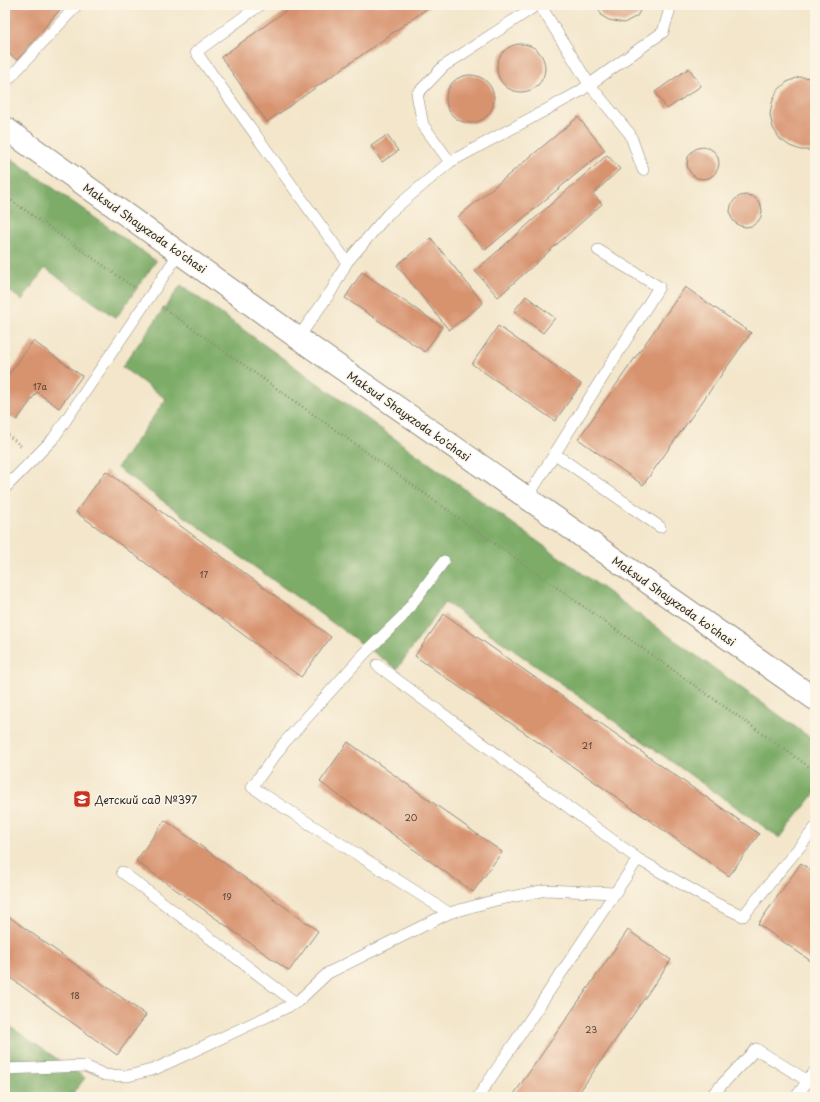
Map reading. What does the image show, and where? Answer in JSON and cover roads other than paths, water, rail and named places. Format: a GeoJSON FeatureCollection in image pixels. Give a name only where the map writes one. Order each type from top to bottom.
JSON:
{"type":"FeatureCollection","features":[{"type":"Feature","properties":{"kind":"street","name":"Maksud Shayxzoda ko'chasi"},"geometry":{"type":"LineString","coordinates":[[5,128],[298,338],[815,699]]}},
{"type":"Feature","properties":{"kind":"lane"},"geometry":{"type":"LineString","coordinates":[[5,83],[77,5]]}},
{"type":"Feature","properties":{"kind":"lane"},"geometry":{"type":"LineString","coordinates":[[260,5],[196,52],[347,262]]}},
{"type":"Feature","properties":{"kind":"lane"},"geometry":{"type":"LineString","coordinates":[[450,162],[423,125],[417,94],[444,66],[539,5],[589,84],[630,134],[643,170]]}},
{"type":"Feature","properties":{"kind":"lane"},"geometry":{"type":"LineString","coordinates":[[298,338],[332,290],[347,262],[388,214],[450,162],[579,92],[663,32],[671,5]]}},
{"type":"Feature","properties":{"kind":"lane"},"geometry":{"type":"LineString","coordinates":[[527,498],[659,287],[598,250]]}},
{"type":"Feature","properties":{"kind":"lane"},"geometry":{"type":"LineString","coordinates":[[5,488],[53,439],[180,252]]}},
{"type":"Feature","properties":{"kind":"lane"},"geometry":{"type":"LineString","coordinates":[[555,454],[660,527]]}},
{"type":"Feature","properties":{"kind":"lane"},"geometry":{"type":"LineString","coordinates":[[444,562],[402,617],[363,655],[284,743],[252,787],[449,913]]}},
{"type":"Feature","properties":{"kind":"lane"},"geometry":{"type":"LineString","coordinates":[[377,665],[638,859],[715,903],[743,916],[815,828]]}},
{"type":"Feature","properties":{"kind":"lane"},"geometry":{"type":"LineString","coordinates":[[478,1097],[638,859]]}},
{"type":"Feature","properties":{"kind":"lane"},"geometry":{"type":"LineString","coordinates":[[122,872],[296,1003]]}},
{"type":"Feature","properties":{"kind":"lane"},"geometry":{"type":"LineString","coordinates":[[5,1069],[85,1066],[105,1075],[135,1074],[155,1069],[296,1003],[328,973],[449,913],[496,900],[546,890],[615,893]]}},
{"type":"Feature","properties":{"kind":"lane"},"geometry":{"type":"LineString","coordinates":[[710,1097],[756,1049],[808,1081]]}},
{"type":"Feature","properties":{"kind":"lane"},"geometry":{"type":"LineString","coordinates":[[796,1097],[815,1071]]}},
{"type":"Feature","properties":{"kind":"place","name":"Детский сад №397"},"geometry":{"type":"Point","coordinates":[82,799]}}]}
